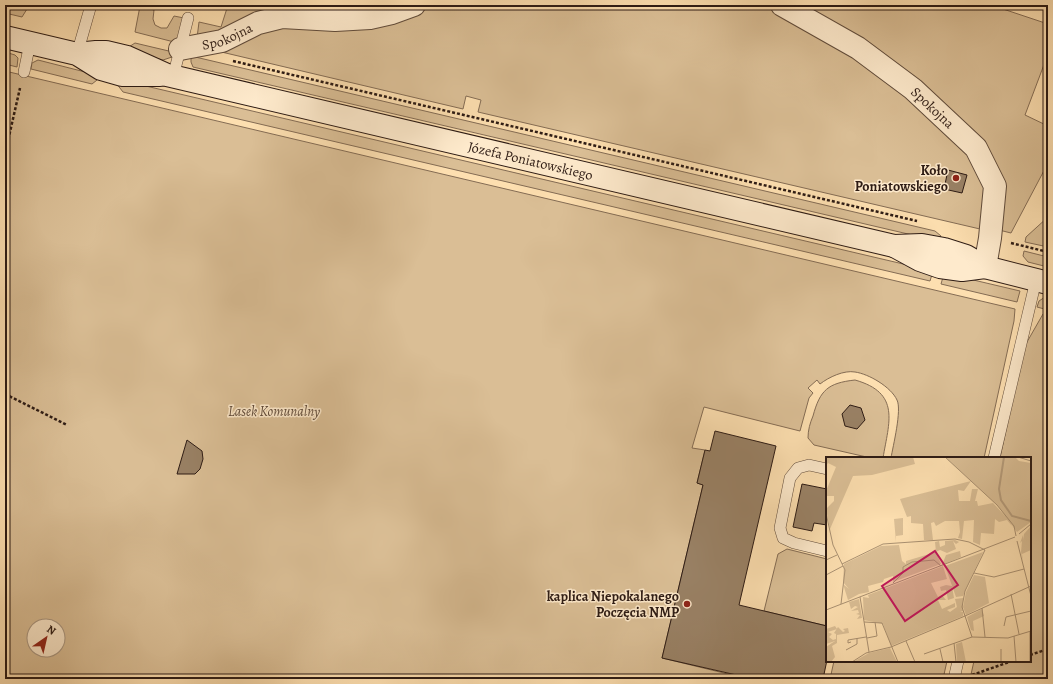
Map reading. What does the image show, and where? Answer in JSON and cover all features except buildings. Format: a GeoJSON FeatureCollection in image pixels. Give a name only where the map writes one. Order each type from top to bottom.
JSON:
{"type":"FeatureCollection","features":[{"type":"Feature","properties":{"kind":"street","name":"Spokojna"},"geometry":{"type":"LineString","coordinates":[[180,49],[222,41],[258,23],[282,17],[335,20],[370,18],[392,13],[414,5]]}},
{"type":"Feature","properties":{"kind":"street","name":"Spokojna"},"geometry":{"type":"LineString","coordinates":[[782,5],[858,48],[913,89],[976,148],[995,186],[990,238],[985,268]]}},
{"type":"Feature","properties":{"kind":"street","name":"Józefa Poniatowskiego"},"geometry":{"type":"LineString","coordinates":[[5,37],[77,54],[106,52],[127,57],[170,76],[894,246],[920,260],[940,267],[962,270],[985,268],[1042,281]]}},
{"type":"Feature","properties":{"kind":"lane"},"geometry":{"type":"LineString","coordinates":[[77,54],[91,5]]}},
{"type":"Feature","properties":{"kind":"lane"},"geometry":{"type":"LineString","coordinates":[[170,76],[180,49],[188,18]]}},
{"type":"Feature","properties":{"kind":"lane"},"geometry":{"type":"LineString","coordinates":[[24,72],[30,43]]}},
{"type":"Feature","properties":{"kind":"lane"},"geometry":{"type":"LineString","coordinates":[[994,457],[1042,281]]}},
{"type":"Feature","properties":{"kind":"lane"},"geometry":{"type":"LineString","coordinates":[[826,469],[809,465],[798,468],[790,478],[780,528],[783,538],[794,543],[826,551]]}},
{"type":"Feature","properties":{"kind":"lane"},"geometry":{"type":"LineString","coordinates":[[954,679],[958,662]]}},
{"type":"Feature","properties":{"kind":"path"},"geometry":{"type":"LineString","coordinates":[[227,60],[918,221]]}},
{"type":"Feature","properties":{"kind":"path"},"geometry":{"type":"LineString","coordinates":[[5,154],[24,72]]}},
{"type":"Feature","properties":{"kind":"path"},"geometry":{"type":"LineString","coordinates":[[1024,246],[1048,252]]}},
{"type":"Feature","properties":{"kind":"path"},"geometry":{"type":"LineString","coordinates":[[5,394],[67,425]]}},
{"type":"Feature","properties":{"kind":"path"},"geometry":{"type":"LineString","coordinates":[[1031,655],[1048,649]]}},
{"type":"Feature","properties":{"kind":"path"},"geometry":{"type":"LineString","coordinates":[[971,675],[1009,662]]}},
{"type":"Feature","properties":{"kind":"green space"},"geometry":{"type":"Polygon","coordinates":[[[5,5],[27,5],[27,9],[22,17],[5,13],[5,5]]]}},
{"type":"Feature","properties":{"kind":"green space"},"geometry":{"type":"Polygon","coordinates":[[[228,5],[991,5],[1048,24],[1048,54],[1025,115],[1048,126],[1048,163],[1011,233],[999,230],[980,229],[478,112],[481,100],[466,96],[463,109],[196,46],[199,22],[221,27],[228,5]]]}},
{"type":"Feature","properties":{"kind":"green space"},"geometry":{"type":"Polygon","coordinates":[[[140,6],[154,10],[153,19],[155,25],[161,28],[167,28],[174,16],[184,18],[178,43],[135,32],[140,6]]]}},
{"type":"Feature","properties":{"kind":"green space"},"geometry":{"type":"Polygon","coordinates":[[[135,43],[173,52],[174,54],[172,57],[163,60],[124,50],[135,43]]]}},
{"type":"Feature","properties":{"kind":"green space"},"geometry":{"type":"Polygon","coordinates":[[[5,52],[15,55],[18,58],[17,67],[5,64],[5,52]]]}},
{"type":"Feature","properties":{"kind":"green space"},"geometry":{"type":"Polygon","coordinates":[[[191,56],[935,231],[941,236],[938,241],[193,67],[191,56]]]}},
{"type":"Feature","properties":{"kind":"green space"},"geometry":{"type":"Polygon","coordinates":[[[38,60],[97,75],[97,80],[92,84],[31,69],[32,63],[38,60]]]}},
{"type":"Feature","properties":{"kind":"green space","name":"Lasek Komunalny"},"geometry":{"type":"Polygon","coordinates":[[[5,71],[1015,309],[1014,321],[984,457],[891,457],[898,420],[897,400],[885,386],[873,378],[861,373],[846,372],[820,384],[817,380],[808,388],[813,393],[809,398],[800,431],[704,407],[692,448],[705,450],[697,483],[703,485],[662,658],[728,674],[730,667],[736,668],[741,679],[5,679],[5,71]]]}},
{"type":"Feature","properties":{"kind":"green space"},"geometry":{"type":"Polygon","coordinates":[[[116,79],[933,271],[930,281],[123,92],[116,83],[116,79]]]}},
{"type":"Feature","properties":{"kind":"green space"},"geometry":{"type":"Polygon","coordinates":[[[1048,217],[1048,247],[1025,242],[1026,237],[1048,217]]]}},
{"type":"Feature","properties":{"kind":"green space"},"geometry":{"type":"Polygon","coordinates":[[[1024,251],[1048,257],[1048,267],[1028,262],[1023,256],[1024,251]]]}},
{"type":"Feature","properties":{"kind":"green space"},"geometry":{"type":"Polygon","coordinates":[[[948,274],[1020,291],[1017,302],[941,284],[943,277],[948,274]]]}},
{"type":"Feature","properties":{"kind":"green space"},"geometry":{"type":"Polygon","coordinates":[[[1045,297],[1048,298],[1048,310],[1037,307],[1039,301],[1045,297]]]}},
{"type":"Feature","properties":{"kind":"green space"},"geometry":{"type":"Polygon","coordinates":[[[1043,314],[1048,315],[1048,679],[970,679],[974,662],[1031,662],[1031,457],[1000,457],[1023,349],[1043,314]]]}},
{"type":"Feature","properties":{"kind":"green space"},"geometry":{"type":"Polygon","coordinates":[[[855,380],[870,386],[880,393],[886,401],[889,421],[883,457],[867,457],[814,445],[808,438],[811,421],[822,394],[826,389],[846,381],[855,380]]]}},
{"type":"Feature","properties":{"kind":"green space"},"geometry":{"type":"Polygon","coordinates":[[[787,549],[826,559],[826,626],[764,611],[778,554],[787,549]]]}},
{"type":"Feature","properties":{"kind":"green space"},"geometry":{"type":"Polygon","coordinates":[[[834,662],[947,662],[943,679],[830,679],[834,662]]]}},
{"type":"Feature","properties":{"kind":"place","name":"Koło Poniatowskiego"},"geometry":{"type":"Point","coordinates":[956,178]}},
{"type":"Feature","properties":{"kind":"place","name":"kaplica Niepokalanego Poczęcia NMP"},"geometry":{"type":"Point","coordinates":[687,604]}}]}
